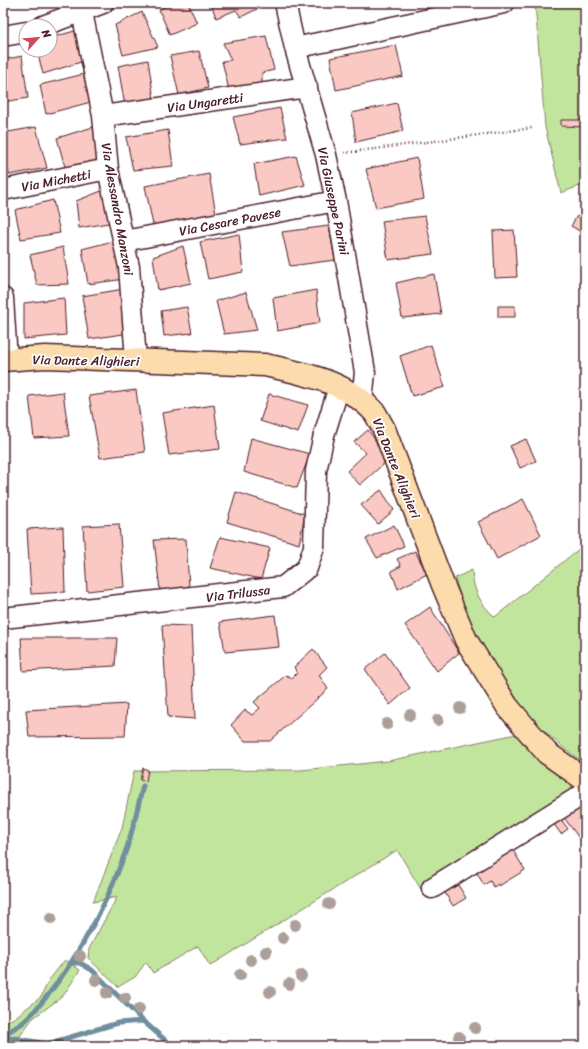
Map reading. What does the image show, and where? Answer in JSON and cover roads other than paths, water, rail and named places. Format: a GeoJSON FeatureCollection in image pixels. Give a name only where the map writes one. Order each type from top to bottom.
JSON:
{"type":"FeatureCollection","features":[{"type":"Feature","properties":{"kind":"main road","name":"Via Dante Alighieri"},"geometry":{"type":"LineString","coordinates":[[5,360],[45,357],[266,365],[299,372],[339,387],[362,402],[375,414],[384,429],[443,585],[466,640],[507,706],[547,753],[585,780]]}},
{"type":"Feature","properties":{"kind":"street"},"geometry":{"type":"LineString","coordinates":[[58,21],[103,3]]}},
{"type":"Feature","properties":{"kind":"street","name":"Via Giuseppe Parini"},"geometry":{"type":"LineString","coordinates":[[285,3],[295,48],[326,155],[336,201],[365,372],[362,402]]}},
{"type":"Feature","properties":{"kind":"street"},"geometry":{"type":"LineString","coordinates":[[295,48],[504,3]]}},
{"type":"Feature","properties":{"kind":"street","name":"Via Alessandro Manzoni"},"geometry":{"type":"LineString","coordinates":[[82,12],[103,116],[108,169],[129,267],[136,360]]}},
{"type":"Feature","properties":{"kind":"street"},"geometry":{"type":"LineString","coordinates":[[3,36],[18,33]]}},
{"type":"Feature","properties":{"kind":"street","name":"Via Ungaretti"},"geometry":{"type":"LineString","coordinates":[[103,116],[307,87]]}},
{"type":"Feature","properties":{"kind":"street","name":"Via Michetti"},"geometry":{"type":"LineString","coordinates":[[3,190],[108,169]]}},
{"type":"Feature","properties":{"kind":"street","name":"Via Cesare Pavese"},"geometry":{"type":"LineString","coordinates":[[124,242],[336,201]]}},
{"type":"Feature","properties":{"kind":"street"},"geometry":{"type":"LineString","coordinates":[[3,298],[5,360]]}},
{"type":"Feature","properties":{"kind":"street","name":"Via Trilussa"},"geometry":{"type":"LineString","coordinates":[[3,618],[283,587],[307,568],[314,548],[316,471],[339,387]]}},
{"type":"Feature","properties":{"kind":"street"},"geometry":{"type":"LineString","coordinates":[[432,888],[585,793]]}},
{"type":"Feature","properties":{"kind":"waterway"},"geometry":{"type":"LineString","coordinates":[[3,1035],[24,1022],[41,1003],[71,963],[84,942],[117,875],[130,837],[143,786]]}},
{"type":"Feature","properties":{"kind":"waterway"},"geometry":{"type":"LineString","coordinates":[[70,963],[80,963],[92,970],[143,1021]]}},
{"type":"Feature","properties":{"kind":"waterway"},"geometry":{"type":"LineString","coordinates":[[3,1036],[47,1044],[118,1023],[143,1021],[172,1046]]}}]}
